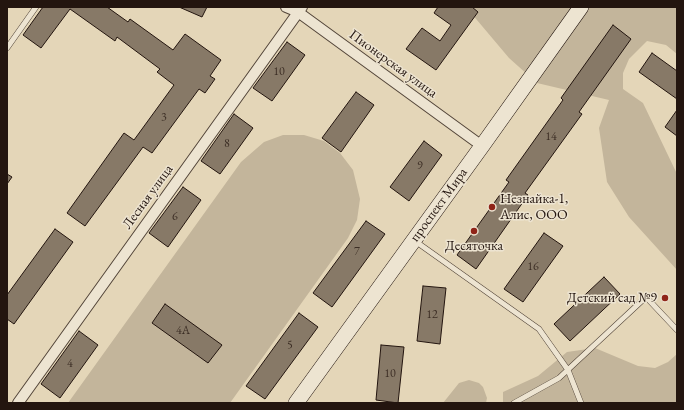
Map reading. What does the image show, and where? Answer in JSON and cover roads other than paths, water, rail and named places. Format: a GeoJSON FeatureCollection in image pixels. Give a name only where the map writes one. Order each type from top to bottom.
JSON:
{"type":"FeatureCollection","features":[{"type":"Feature","properties":{"kind":"street","name":"Пионерская улица"},"geometry":{"type":"LineString","coordinates":[[286,7],[300,10],[482,146]]}},
{"type":"Feature","properties":{"kind":"street","name":"проспект Мира"},"geometry":{"type":"LineString","coordinates":[[296,403],[581,7]]}},
{"type":"Feature","properties":{"kind":"street","name":"Лесная улица"},"geometry":{"type":"LineString","coordinates":[[18,403],[300,10]]}},
{"type":"Feature","properties":{"kind":"lane"},"geometry":{"type":"LineString","coordinates":[[7,48],[36,7]]}},
{"type":"Feature","properties":{"kind":"lane"},"geometry":{"type":"LineString","coordinates":[[414,240],[539,330],[568,370],[581,403]]}},
{"type":"Feature","properties":{"kind":"lane"},"geometry":{"type":"LineString","coordinates":[[514,403],[559,378],[646,297],[677,330]]}},
{"type":"Feature","properties":{"kind":"place","name":"Незнайка-1, Алис, ООО"},"geometry":{"type":"Point","coordinates":[492,207]}},
{"type":"Feature","properties":{"kind":"place","name":"Десяточка"},"geometry":{"type":"Point","coordinates":[474,231]}},
{"type":"Feature","properties":{"kind":"place","name":"Детский сад №9"},"geometry":{"type":"Point","coordinates":[665,298]}}]}
